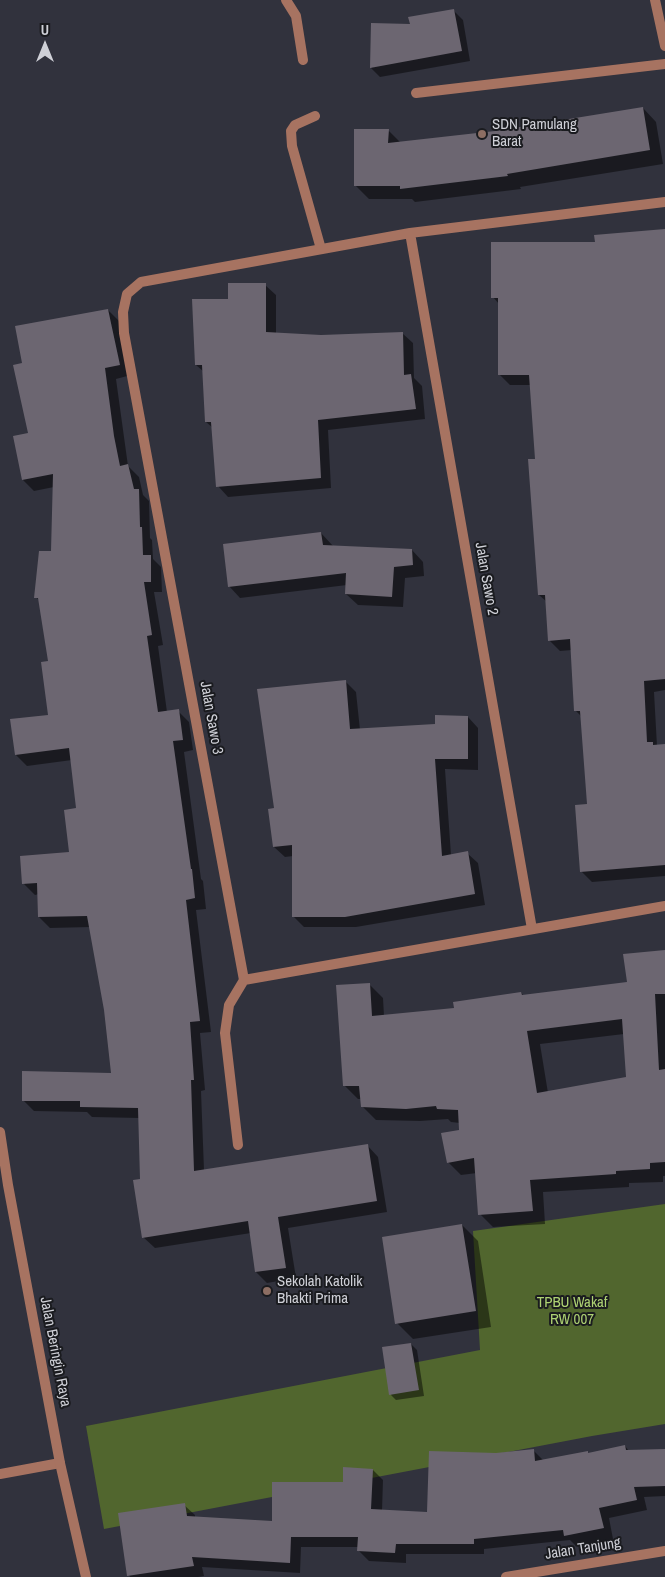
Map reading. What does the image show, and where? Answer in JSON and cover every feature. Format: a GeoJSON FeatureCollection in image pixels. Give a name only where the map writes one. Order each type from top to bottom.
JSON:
{"type":"FeatureCollection","features":[{"type":"Feature","properties":{"kind":"street"},"geometry":{"type":"LineString","coordinates":[[286,0],[296,16],[304,60]]}},
{"type":"Feature","properties":{"kind":"street"},"geometry":{"type":"LineString","coordinates":[[655,0],[665,46]]}},
{"type":"Feature","properties":{"kind":"street"},"geometry":{"type":"LineString","coordinates":[[416,93],[665,64]]}},
{"type":"Feature","properties":{"kind":"street"},"geometry":{"type":"LineString","coordinates":[[315,116],[295,125],[291,131],[292,146],[321,249],[410,233],[665,202]]}},
{"type":"Feature","properties":{"kind":"street","name":"Jalan Sawo 2"},"geometry":{"type":"LineString","coordinates":[[410,233],[532,929]]}},
{"type":"Feature","properties":{"kind":"street","name":"Jalan Sawo 3"},"geometry":{"type":"LineString","coordinates":[[244,980],[124,333],[123,312],[127,294],[141,282],[321,249]]}},
{"type":"Feature","properties":{"kind":"street"},"geometry":{"type":"LineString","coordinates":[[238,1145],[225,1033],[229,1005],[244,980],[665,906]]}},
{"type":"Feature","properties":{"kind":"street","name":"Jalan Beringin Raya"},"geometry":{"type":"LineString","coordinates":[[0,1132],[4,1185],[60,1463],[86,1577]]}},
{"type":"Feature","properties":{"kind":"street"},"geometry":{"type":"LineString","coordinates":[[0,1474],[60,1463]]}},
{"type":"Feature","properties":{"kind":"street","name":"Jalan Tanjung"},"geometry":{"type":"LineString","coordinates":[[506,1577],[665,1551]]}},
{"type":"Feature","properties":{"kind":"green space","name":"TPBU Wakaf RW 007"},"geometry":{"type":"Polygon","coordinates":[[[665,1204],[665,1424],[592,1436],[104,1529],[86,1426],[480,1350],[473,1231],[665,1204]]]}},
{"type":"Feature","properties":{"kind":"building"},"geometry":{"type":"Polygon","coordinates":[[[454,9],[462,51],[370,68],[371,23],[410,24],[408,17],[454,9]]]}},
{"type":"Feature","properties":{"kind":"building"},"geometry":{"type":"Polygon","coordinates":[[[643,107],[650,150],[507,174],[508,176],[400,189],[400,186],[354,186],[354,129],[389,129],[388,143],[495,131],[643,107]]]}},
{"type":"Feature","properties":{"kind":"building"},"geometry":{"type":"Polygon","coordinates":[[[665,229],[665,679],[644,681],[647,742],[653,742],[653,745],[665,744],[665,865],[580,872],[575,805],[587,804],[580,711],[574,711],[570,639],[548,641],[545,595],[538,595],[528,459],[535,459],[529,375],[498,375],[498,298],[491,298],[491,242],[595,242],[594,235],[665,229]]]}},
{"type":"Feature","properties":{"kind":"building"},"geometry":{"type":"Polygon","coordinates":[[[228,283],[266,283],[266,332],[321,335],[403,332],[404,375],[411,374],[416,409],[318,420],[321,478],[216,487],[211,422],[205,422],[202,365],[195,365],[192,299],[228,299],[228,283]]]}},
{"type":"Feature","properties":{"kind":"building"},"geometry":{"type":"Polygon","coordinates":[[[108,309],[120,365],[105,368],[114,436],[120,466],[128,464],[134,489],[139,489],[143,555],[151,555],[151,582],[144,582],[152,635],[147,636],[158,712],[179,709],[183,740],[173,741],[195,898],[186,900],[200,1021],[190,1022],[194,1080],[191,1080],[194,1171],[368,1144],[377,1201],[278,1217],[286,1268],[255,1272],[248,1221],[142,1238],[133,1180],[140,1179],[138,1108],[80,1107],[80,1101],[22,1101],[22,1071],[111,1073],[104,1010],[87,916],[38,917],[37,883],[22,884],[20,856],[69,852],[64,810],[76,808],[69,748],[15,755],[10,719],[48,715],[41,662],[48,661],[38,598],[34,598],[39,551],[51,551],[53,474],[22,480],[13,436],[28,433],[13,365],[22,363],[15,326],[108,309]]]}},
{"type":"Feature","properties":{"kind":"building"},"geometry":{"type":"Polygon","coordinates":[[[321,532],[323,545],[412,549],[413,565],[394,567],[392,597],[345,594],[346,573],[228,587],[223,544],[321,532]]]}},
{"type":"Feature","properties":{"kind":"building"},"geometry":{"type":"Polygon","coordinates":[[[346,680],[350,729],[435,724],[435,715],[468,716],[468,759],[435,759],[442,856],[468,851],[475,894],[345,917],[292,917],[292,845],[273,847],[268,809],[274,808],[257,689],[346,680]]]}},
{"type":"Feature","properties":{"kind":"building"},"geometry":{"type":"Polygon","coordinates":[[[665,950],[665,994],[655,994],[659,1070],[665,1069],[665,1162],[650,1163],[650,1169],[616,1171],[616,1174],[530,1180],[533,1211],[478,1215],[474,1158],[447,1163],[441,1133],[459,1130],[458,1110],[437,1109],[436,1106],[406,1109],[361,1107],[359,1086],[343,1086],[336,985],[370,983],[372,1016],[454,1008],[453,1002],[521,992],[522,995],[627,982],[623,954],[665,950]],[[622,1019],[527,1031],[537,1093],[626,1077],[622,1019]]]}},
{"type":"Feature","properties":{"kind":"building"},"geometry":{"type":"Polygon","coordinates":[[[462,1224],[476,1311],[395,1324],[382,1237],[462,1224]]]}},
{"type":"Feature","properties":{"kind":"building"},"geometry":{"type":"Polygon","coordinates":[[[411,1343],[419,1390],[389,1395],[382,1347],[411,1343]]]}},
{"type":"Feature","properties":{"kind":"building"},"geometry":{"type":"Polygon","coordinates":[[[625,1445],[626,1450],[665,1449],[665,1486],[634,1487],[637,1500],[599,1508],[604,1528],[564,1536],[563,1530],[474,1539],[474,1544],[396,1544],[395,1553],[357,1551],[358,1537],[291,1537],[290,1563],[192,1557],[194,1566],[127,1576],[118,1513],[185,1503],[187,1516],[272,1521],[272,1482],[343,1482],[343,1467],[373,1469],[371,1509],[427,1512],[429,1451],[496,1453],[534,1449],[535,1461],[625,1445]]]}},
{"type":"Feature","properties":{"kind":"place","name":"SDN Pamulang Barat"},"geometry":{"type":"Point","coordinates":[482,134]}},
{"type":"Feature","properties":{"kind":"place","name":"Sekolah Katolik Bhakti Prima"},"geometry":{"type":"Point","coordinates":[267,1291]}}]}
